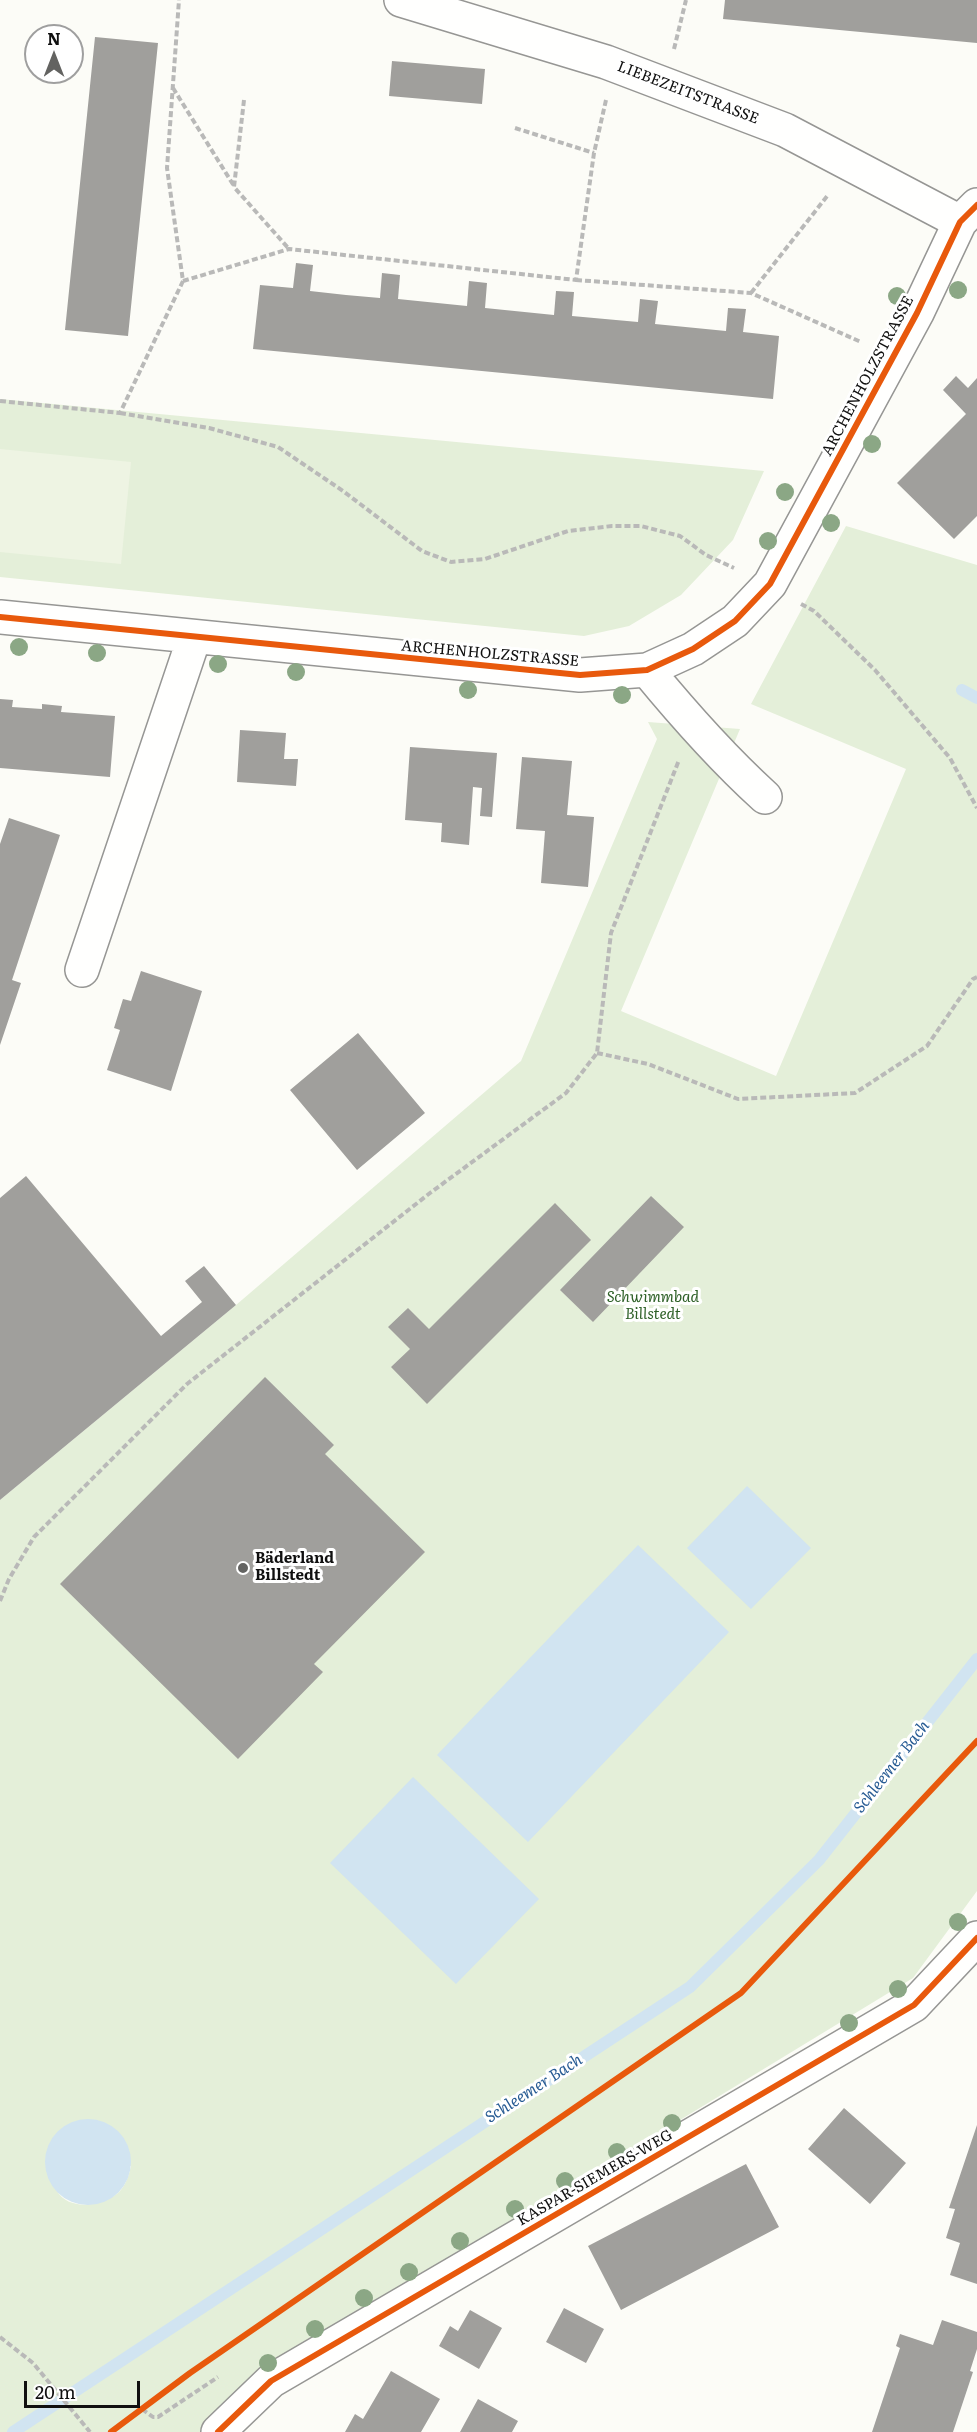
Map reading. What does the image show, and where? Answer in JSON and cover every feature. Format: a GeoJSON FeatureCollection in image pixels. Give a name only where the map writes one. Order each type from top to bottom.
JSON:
{"type":"FeatureCollection","features":[{"type":"Feature","properties":{"kind":"street","name":"LIEBEZEITSTRASSE"},"geometry":{"type":"LineString","coordinates":[[401,0],[615,66],[784,130],[851,165],[968,213]]}},
{"type":"Feature","properties":{"kind":"street","name":"ARCHENHOLZSTRASSE"},"geometry":{"type":"LineString","coordinates":[[0,617],[580,675],[647,670],[693,649],[735,621],[770,584],[917,313],[968,213]]}},
{"type":"Feature","properties":{"kind":"street"},"geometry":{"type":"LineString","coordinates":[[82,970],[194,638]]}},
{"type":"Feature","properties":{"kind":"street"},"geometry":{"type":"LineString","coordinates":[[647,670],[692,726],[726,762],[765,797]]}},
{"type":"Feature","properties":{"kind":"street","name":"KASPAR-SIEMERS-WEG"},"geometry":{"type":"LineString","coordinates":[[218,2432],[271,2381],[914,2005],[977,1938]]}},
{"type":"Feature","properties":{"kind":"path"},"geometry":{"type":"LineString","coordinates":[[120,413],[183,281],[167,168],[179,0]]}},
{"type":"Feature","properties":{"kind":"path"},"geometry":{"type":"LineString","coordinates":[[665,85],[686,0]]}},
{"type":"Feature","properties":{"kind":"path"},"geometry":{"type":"LineString","coordinates":[[576,280],[594,153],[615,66]]}},
{"type":"Feature","properties":{"kind":"path"},"geometry":{"type":"LineString","coordinates":[[173,87],[234,187],[289,249]]}},
{"type":"Feature","properties":{"kind":"path"},"geometry":{"type":"LineString","coordinates":[[234,187],[244,100]]}},
{"type":"Feature","properties":{"kind":"path"},"geometry":{"type":"LineString","coordinates":[[515,128],[594,153]]}},
{"type":"Feature","properties":{"kind":"path"},"geometry":{"type":"LineString","coordinates":[[751,294],[851,165]]}},
{"type":"Feature","properties":{"kind":"path"},"geometry":{"type":"LineString","coordinates":[[183,281],[289,249],[576,280],[751,294],[893,356]]}},
{"type":"Feature","properties":{"kind":"path"},"geometry":{"type":"LineString","coordinates":[[0,401],[120,413],[210,428],[278,447],[343,490],[422,551],[451,562],[485,559],[568,531],[612,526],[641,526],[680,536],[706,555],[770,584],[814,611],[875,670],[950,758],[977,808]]}},
{"type":"Feature","properties":{"kind":"path"},"geometry":{"type":"LineString","coordinates":[[0,1601],[9,1579],[34,1537],[187,1384],[430,1193],[566,1093],[597,1053],[611,933],[692,726]]}},
{"type":"Feature","properties":{"kind":"path"},"geometry":{"type":"LineString","coordinates":[[597,1053],[648,1064],[738,1099],[855,1093],[927,1046],[973,979],[977,977]]}},
{"type":"Feature","properties":{"kind":"path"},"geometry":{"type":"LineString","coordinates":[[111,2432],[200,2366],[741,1993],[977,1741]]}},
{"type":"Feature","properties":{"kind":"path"},"geometry":{"type":"LineString","coordinates":[[0,2337],[33,2363],[90,2432]]}},
{"type":"Feature","properties":{"kind":"green space"},"geometry":{"type":"Polygon","coordinates":[[[0,399],[764,471],[733,540],[681,595],[629,626],[584,636],[0,577],[0,399]]]}},
{"type":"Feature","properties":{"kind":"green space"},"geometry":{"type":"Polygon","coordinates":[[[0,449],[131,462],[121,564],[0,552],[0,449]]]}},
{"type":"Feature","properties":{"kind":"green space","name":"Schwimmbad Billstedt"},"geometry":{"type":"Polygon","coordinates":[[[846,526],[977,565],[977,1891],[913,1978],[260,2376],[202,2432],[0,2432],[0,1500],[236,1305],[521,1061],[657,739],[648,722],[740,729],[621,1011],[776,1076],[906,769],[751,704],[846,526]],[[46,2155],[57,2191],[63,2198],[78,2204],[97,2203],[120,2191],[131,2166],[46,2155]]]}},
{"type":"Feature","properties":{"kind":"water"},"geometry":{"type":"Polygon","coordinates":[[[747,1486],[811,1548],[751,1609],[687,1548],[747,1486]]]}},
{"type":"Feature","properties":{"kind":"water"},"geometry":{"type":"Polygon","coordinates":[[[638,1545],[729,1632],[528,1842],[437,1755],[638,1545]]]}},
{"type":"Feature","properties":{"kind":"water"},"geometry":{"type":"Polygon","coordinates":[[[413,1777],[539,1899],[456,1984],[330,1863],[413,1777]]]}},
{"type":"Feature","properties":{"kind":"water"},"geometry":{"type":"Polygon","coordinates":[[[88,2119],[104,2123],[118,2132],[127,2146],[131,2162],[127,2178],[118,2192],[104,2201],[88,2205],[72,2201],[58,2192],[49,2178],[45,2162],[49,2146],[58,2132],[72,2123],[88,2119]]]}},
{"type":"Feature","properties":{"kind":"building"},"geometry":{"type":"Polygon","coordinates":[[[725,0],[977,0],[977,43],[723,19],[725,0]]]}},
{"type":"Feature","properties":{"kind":"building"},"geometry":{"type":"Polygon","coordinates":[[[95,37],[158,43],[128,336],[65,330],[95,37]]]}},
{"type":"Feature","properties":{"kind":"building"},"geometry":{"type":"Polygon","coordinates":[[[392,61],[485,69],[482,104],[389,96],[392,61]]]}},
{"type":"Feature","properties":{"kind":"building"},"geometry":{"type":"Polygon","coordinates":[[[296,263],[313,265],[310,291],[346,295],[380,298],[382,273],[400,275],[398,299],[467,306],[469,281],[487,283],[485,308],[554,315],[556,291],[574,292],[572,316],[638,322],[640,299],[658,301],[655,324],[726,331],[728,308],[746,309],[743,332],[779,336],[773,399],[253,349],[260,285],[293,288],[296,263]]]}},
{"type":"Feature","properties":{"kind":"building"},"geometry":{"type":"Polygon","coordinates":[[[956,376],[968,388],[977,378],[977,516],[954,539],[897,483],[966,414],[943,390],[956,376]]]}},
{"type":"Feature","properties":{"kind":"building"},"geometry":{"type":"Polygon","coordinates":[[[0,699],[13,700],[12,707],[42,709],[42,704],[62,706],[61,712],[115,716],[110,777],[0,768],[0,699]]]}},
{"type":"Feature","properties":{"kind":"building"},"geometry":{"type":"Polygon","coordinates":[[[240,730],[286,733],[284,759],[298,759],[296,786],[237,782],[240,730]]]}},
{"type":"Feature","properties":{"kind":"building"},"geometry":{"type":"Polygon","coordinates":[[[410,747],[497,753],[492,817],[480,816],[482,788],[473,787],[469,845],[441,842],[442,823],[405,820],[410,747]]]}},
{"type":"Feature","properties":{"kind":"building"},"geometry":{"type":"Polygon","coordinates":[[[522,757],[572,761],[567,815],[594,817],[588,887],[541,883],[545,831],[516,829],[522,757]]]}},
{"type":"Feature","properties":{"kind":"building"},"geometry":{"type":"Polygon","coordinates":[[[9,818],[60,835],[12,980],[21,983],[0,1045],[0,844],[9,818]]]}},
{"type":"Feature","properties":{"kind":"building"},"geometry":{"type":"Polygon","coordinates":[[[141,971],[202,991],[171,1091],[107,1070],[120,1030],[114,1028],[123,999],[131,1001],[141,971]]]}},
{"type":"Feature","properties":{"kind":"building"},"geometry":{"type":"Polygon","coordinates":[[[358,1033],[425,1113],[357,1170],[290,1090],[358,1033]]]}},
{"type":"Feature","properties":{"kind":"building"},"geometry":{"type":"Polygon","coordinates":[[[26,1176],[161,1336],[202,1302],[185,1281],[204,1266],[236,1305],[0,1500],[0,1198],[26,1176]]]}},
{"type":"Feature","properties":{"kind":"building"},"geometry":{"type":"Polygon","coordinates":[[[651,1196],[684,1227],[593,1322],[560,1290],[651,1196]]]}},
{"type":"Feature","properties":{"kind":"building"},"geometry":{"type":"Polygon","coordinates":[[[555,1203],[591,1240],[427,1404],[391,1367],[410,1349],[388,1327],[408,1308],[429,1329],[555,1203]]]}},
{"type":"Feature","properties":{"kind":"building","name":"Bäderland Billstedt"},"geometry":{"type":"Polygon","coordinates":[[[265,1377],[334,1445],[325,1454],[425,1552],[314,1664],[323,1672],[238,1759],[60,1584],[265,1377]]]}},
{"type":"Feature","properties":{"kind":"building"},"geometry":{"type":"Polygon","coordinates":[[[844,2108],[906,2163],[870,2204],[808,2149],[844,2108]]]}},
{"type":"Feature","properties":{"kind":"building"},"geometry":{"type":"Polygon","coordinates":[[[977,2125],[977,2284],[950,2275],[960,2243],[946,2238],[955,2209],[949,2208],[977,2125]]]}},
{"type":"Feature","properties":{"kind":"building"},"geometry":{"type":"Polygon","coordinates":[[[746,2164],[779,2227],[621,2310],[588,2246],[746,2164]]]}},
{"type":"Feature","properties":{"kind":"building"},"geometry":{"type":"Polygon","coordinates":[[[564,2308],[604,2329],[586,2363],[546,2342],[564,2308]]]}},
{"type":"Feature","properties":{"kind":"building"},"geometry":{"type":"Polygon","coordinates":[[[470,2310],[502,2328],[479,2369],[439,2346],[450,2326],[458,2331],[470,2310]]]}},
{"type":"Feature","properties":{"kind":"building"},"geometry":{"type":"Polygon","coordinates":[[[942,2320],[977,2332],[977,2349],[970,2371],[973,2372],[953,2432],[872,2432],[900,2348],[896,2346],[900,2334],[933,2345],[942,2320]]]}},
{"type":"Feature","properties":{"kind":"building"},"geometry":{"type":"Polygon","coordinates":[[[391,2371],[440,2399],[421,2432],[345,2432],[355,2414],[363,2419],[391,2371]]]}},
{"type":"Feature","properties":{"kind":"building"},"geometry":{"type":"Polygon","coordinates":[[[478,2399],[518,2421],[512,2432],[460,2432],[478,2399]]]}},
{"type":"Feature","properties":{"kind":"waterway"},"geometry":{"type":"LineString","coordinates":[[962,690],[977,698]]}},
{"type":"Feature","properties":{"kind":"waterway","name":"Schleemer Bach"},"geometry":{"type":"LineString","coordinates":[[13,2432],[690,1987],[819,1860],[977,1659]]}},
{"type":"Feature","properties":{"kind":"cycle path"},"geometry":{"type":"LineString","coordinates":[[0,617],[580,675],[647,670],[693,649],[735,621],[770,584],[917,313],[960,222],[977,205]]}},
{"type":"Feature","properties":{"kind":"cycle path"},"geometry":{"type":"LineString","coordinates":[[111,2432],[190,2373],[741,1993],[977,1741]]}},
{"type":"Feature","properties":{"kind":"cycle path"},"geometry":{"type":"LineString","coordinates":[[218,2432],[271,2381],[914,2005],[977,1938]]}},
{"type":"Feature","properties":{"kind":"place","name":"Bäderland Billstedt"},"geometry":{"type":"Point","coordinates":[243,1568]}}]}
